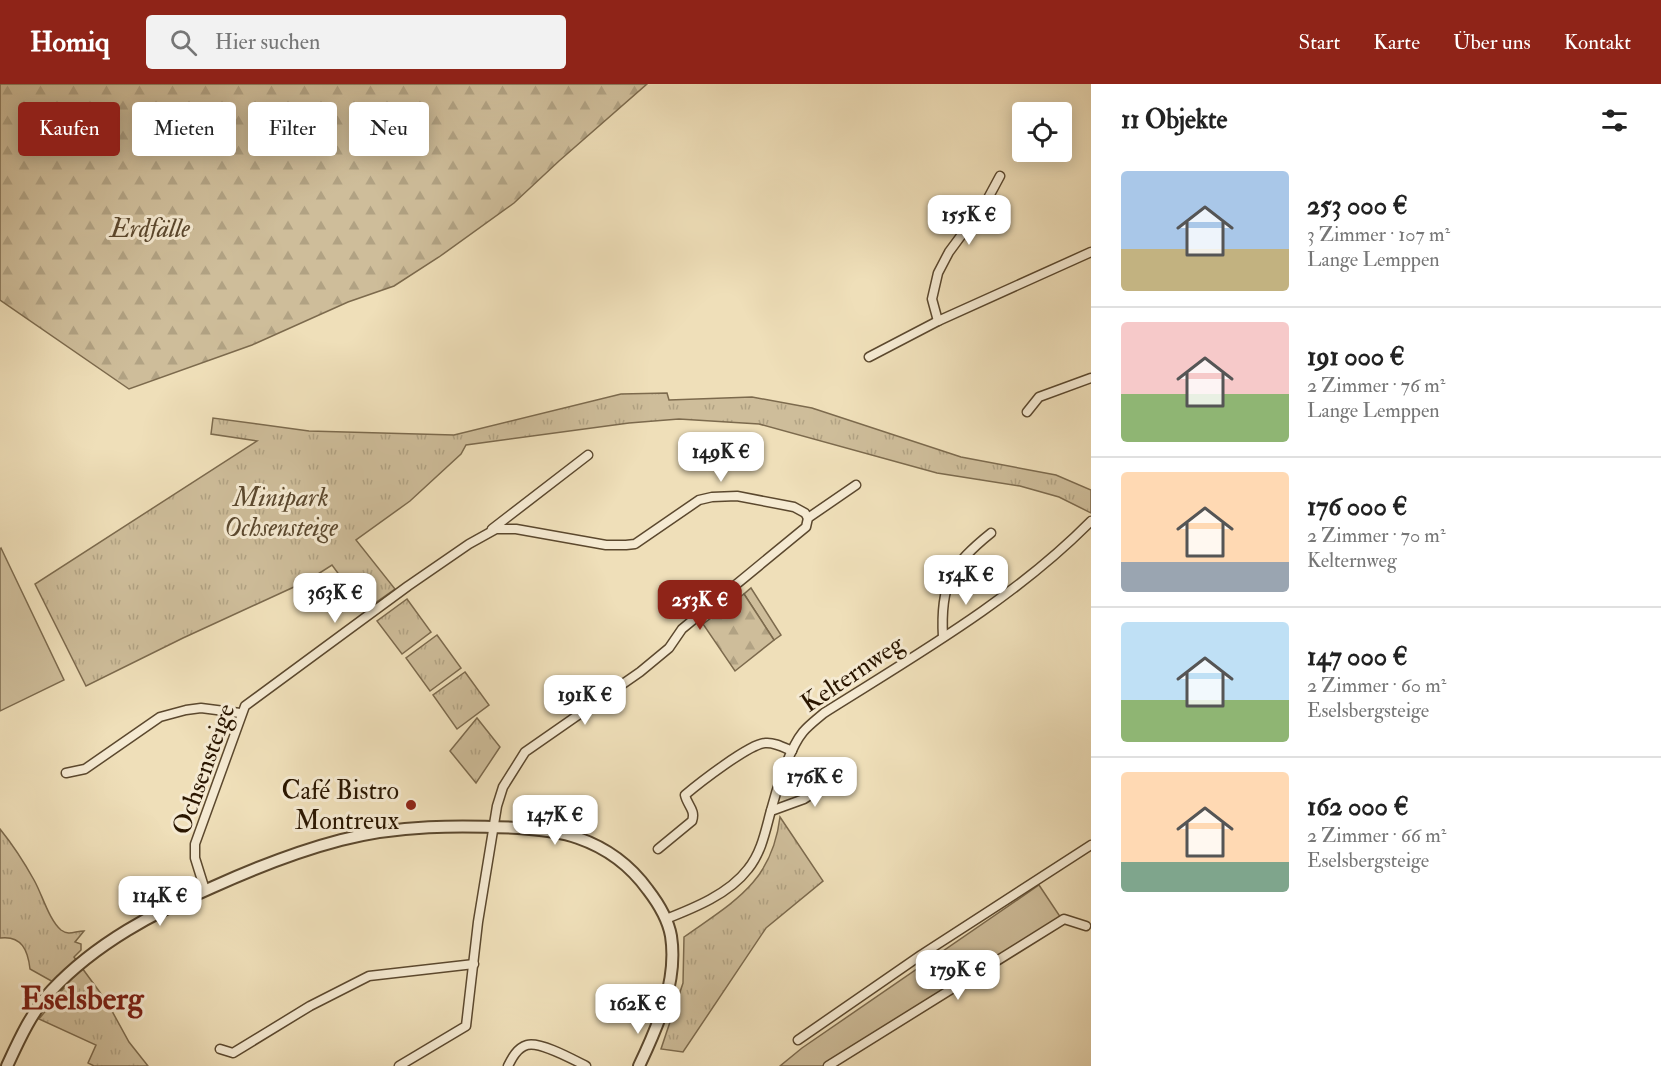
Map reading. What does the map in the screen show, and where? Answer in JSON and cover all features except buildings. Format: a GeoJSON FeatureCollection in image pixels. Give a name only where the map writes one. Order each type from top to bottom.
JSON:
{"type":"FeatureCollection","features":[{"type":"Feature","properties":{"kind":"street"},"geometry":{"type":"LineString","coordinates":[[938,321],[933,308],[932,294],[938,273],[949,252],[986,202],[1000,176]]}},
{"type":"Feature","properties":{"kind":"street"},"geometry":{"type":"LineString","coordinates":[[869,357],[938,321],[1091,252]]}},
{"type":"Feature","properties":{"kind":"street"},"geometry":{"type":"LineString","coordinates":[[1028,412],[1039,397],[1091,378]]}},
{"type":"Feature","properties":{"kind":"street","name":"Ochsensteige"},"geometry":{"type":"LineString","coordinates":[[206,890],[195,858],[195,844],[240,713],[245,706],[408,586],[489,531],[588,455]]}},
{"type":"Feature","properties":{"kind":"street"},"geometry":{"type":"LineString","coordinates":[[808,519],[856,485]]}},
{"type":"Feature","properties":{"kind":"street"},"geometry":{"type":"LineString","coordinates":[[399,1066],[466,1026],[479,913],[493,827],[503,787],[525,752],[640,672],[665,651],[682,629],[806,527],[808,519],[806,513],[794,507],[737,496],[723,496],[699,500],[635,544],[606,545],[516,529],[489,531]]}},
{"type":"Feature","properties":{"kind":"street","name":"Kelternweg"},"geometry":{"type":"LineString","coordinates":[[666,919],[694,908],[734,883],[748,870],[762,844],[792,751],[802,733],[824,713],[998,599],[1032,573],[1091,521]]}},
{"type":"Feature","properties":{"kind":"street","name":"Kelternweg"},"geometry":{"type":"LineString","coordinates":[[943,637],[942,605],[950,577],[967,554],[991,533]]}},
{"type":"Feature","properties":{"kind":"street"},"geometry":{"type":"LineString","coordinates":[[66,773],[85,769],[160,717],[201,708],[240,713]]}},
{"type":"Feature","properties":{"kind":"street"},"geometry":{"type":"LineString","coordinates":[[658,849],[692,821],[693,810],[686,802],[685,795],[708,778],[750,748],[762,743],[776,744],[792,751]]}},
{"type":"Feature","properties":{"kind":"street"},"geometry":{"type":"LineString","coordinates":[[771,811],[804,799],[843,774]]}},
{"type":"Feature","properties":{"kind":"street"},"geometry":{"type":"LineString","coordinates":[[7,1066],[23,1032],[47,996],[58,984],[105,945],[151,916],[276,859],[343,839],[378,832],[433,827],[493,827],[558,832],[576,837],[607,851],[620,860],[644,884],[666,919],[672,947],[670,980],[651,1041],[639,1066]]}},
{"type":"Feature","properties":{"kind":"street"},"geometry":{"type":"LineString","coordinates":[[798,1040],[921,955],[1091,845]]}},
{"type":"Feature","properties":{"kind":"street"},"geometry":{"type":"LineString","coordinates":[[828,1066],[1064,919],[1086,926]]}},
{"type":"Feature","properties":{"kind":"street"},"geometry":{"type":"LineString","coordinates":[[219,1049],[232,1053],[310,1006],[369,976],[474,964]]}},
{"type":"Feature","properties":{"kind":"street"},"geometry":{"type":"LineString","coordinates":[[508,1066],[515,1053],[533,1044],[586,1066]]}},
{"type":"Feature","properties":{"kind":"green space","name":"Erdfälle"},"geometry":{"type":"Polygon","coordinates":[[[0,84],[647,84],[514,203],[394,286],[348,302],[252,345],[129,389],[0,300],[0,84]]]}},
{"type":"Feature","properties":{"kind":"green space","name":"Minipark Ochsensteige"},"geometry":{"type":"Polygon","coordinates":[[[667,393],[669,400],[752,397],[812,408],[961,457],[1056,475],[1091,490],[1091,513],[1059,497],[1020,486],[937,473],[759,424],[679,419],[629,423],[466,445],[461,454],[410,501],[356,540],[395,589],[365,610],[332,565],[307,581],[86,686],[35,584],[257,441],[211,434],[213,418],[309,431],[454,435],[621,394],[667,393]]]}},
{"type":"Feature","properties":{"kind":"green space"},"geometry":{"type":"Polygon","coordinates":[[[0,549],[64,680],[0,711],[0,549]]]}},
{"type":"Feature","properties":{"kind":"green space"},"geometry":{"type":"Polygon","coordinates":[[[751,588],[781,635],[774,640],[744,594],[751,588]]]}},
{"type":"Feature","properties":{"kind":"green space"},"geometry":{"type":"Polygon","coordinates":[[[744,594],[774,640],[735,671],[703,624],[744,594]]]}},
{"type":"Feature","properties":{"kind":"green space"},"geometry":{"type":"Polygon","coordinates":[[[407,599],[431,632],[402,654],[377,621],[407,599]]]}},
{"type":"Feature","properties":{"kind":"green space"},"geometry":{"type":"Polygon","coordinates":[[[437,635],[461,668],[430,691],[406,658],[437,635]]]}},
{"type":"Feature","properties":{"kind":"green space"},"geometry":{"type":"Polygon","coordinates":[[[465,672],[489,705],[457,729],[433,695],[465,672]]]}},
{"type":"Feature","properties":{"kind":"green space"},"geometry":{"type":"Polygon","coordinates":[[[477,718],[500,747],[476,783],[450,751],[477,718]]]}},
{"type":"Feature","properties":{"kind":"green space"},"geometry":{"type":"Polygon","coordinates":[[[780,817],[823,881],[766,928],[683,1052],[661,1049],[683,983],[684,937],[734,901],[759,875],[769,859],[776,840],[780,817]]]}},
{"type":"Feature","properties":{"kind":"green space"},"geometry":{"type":"Polygon","coordinates":[[[0,829],[30,873],[57,926],[67,933],[84,931],[75,942],[81,944],[81,950],[74,957],[107,1002],[129,1042],[148,1066],[94,1066],[88,1063],[96,1045],[39,1019],[64,988],[30,969],[28,956],[19,942],[14,939],[0,938],[0,829]]]}},
{"type":"Feature","properties":{"kind":"green space"},"geometry":{"type":"Polygon","coordinates":[[[1039,885],[1061,918],[824,1066],[780,1066],[802,1048],[1039,885]]]}},
{"type":"Feature","properties":{"kind":"place","name":"Café Bistro Montreux"},"geometry":{"type":"Point","coordinates":[411,805]}},
{"type":"Feature","properties":{"kind":"district","name":"Eselsberg"},"geometry":{"type":"Point","coordinates":[82,998]}}]}
